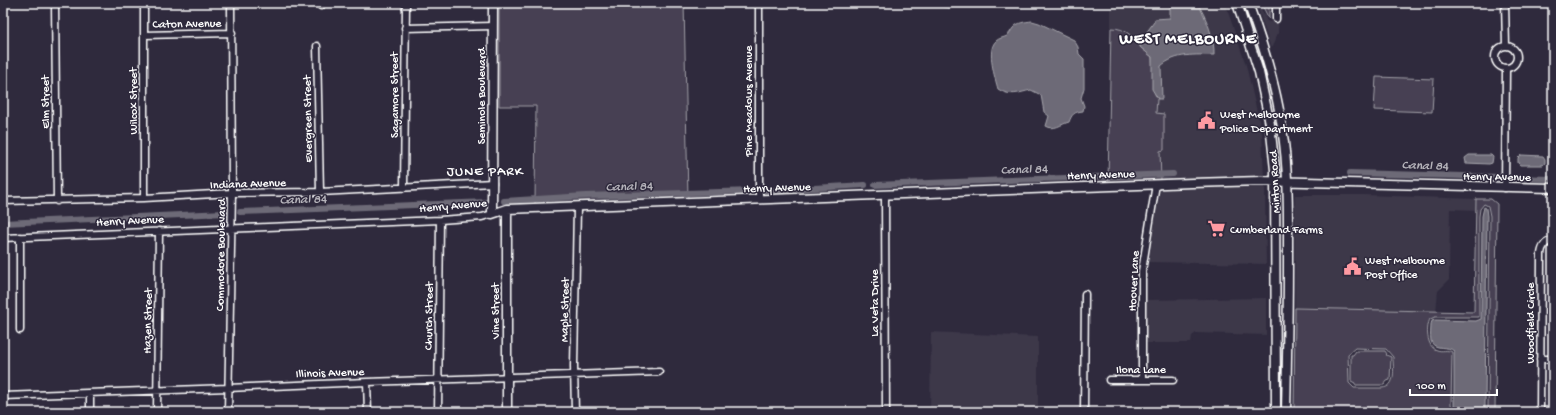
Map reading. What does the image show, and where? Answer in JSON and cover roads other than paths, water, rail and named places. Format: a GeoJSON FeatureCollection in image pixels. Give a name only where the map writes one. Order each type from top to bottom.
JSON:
{"type":"FeatureCollection","features":[{"type":"Feature","properties":{"kind":"street","name":"Elm Street"},"geometry":{"type":"LineString","coordinates":[[56,3],[57,201]]}},
{"type":"Feature","properties":{"kind":"street","name":"Wilcox Street"},"geometry":{"type":"LineString","coordinates":[[144,3],[144,198]]}},
{"type":"Feature","properties":{"kind":"street","name":"Commodore Boulevard"},"geometry":{"type":"LineString","coordinates":[[228,412],[232,193],[232,3]]}},
{"type":"Feature","properties":{"kind":"street","name":"Sagamore Street"},"geometry":{"type":"LineString","coordinates":[[404,188],[406,3]]}},
{"type":"Feature","properties":{"kind":"street","name":"Seminole Boulevard"},"geometry":{"type":"LineString","coordinates":[[492,214],[493,3]]}},
{"type":"Feature","properties":{"kind":"street","name":"Pine Meadows Avenue"},"geometry":{"type":"LineString","coordinates":[[759,3],[759,199]]}},
{"type":"Feature","properties":{"kind":"street","name":"Minton Road"},"geometry":{"type":"LineString","coordinates":[[1237,3],[1259,72],[1270,124],[1276,183],[1276,412]]}},
{"type":"Feature","properties":{"kind":"street","name":"Minton Road"},"geometry":{"type":"LineString","coordinates":[[1248,3],[1265,50],[1278,102],[1282,129],[1287,183],[1288,232],[1286,412]]}},
{"type":"Feature","properties":{"kind":"street"},"geometry":{"type":"LineString","coordinates":[[1276,3],[1276,19]]}},
{"type":"Feature","properties":{"kind":"street"},"geometry":{"type":"LineString","coordinates":[[1505,3],[1506,46]]}},
{"type":"Feature","properties":{"kind":"street"},"geometry":{"type":"LineString","coordinates":[[405,28],[493,26]]}},
{"type":"Feature","properties":{"kind":"street","name":"Caton Avenue"},"geometry":{"type":"LineString","coordinates":[[144,35],[232,33]]}},
{"type":"Feature","properties":{"kind":"street","name":"Evergreen Street"},"geometry":{"type":"LineString","coordinates":[[317,46],[320,192]]}},
{"type":"Feature","properties":{"kind":"street"},"geometry":{"type":"LineString","coordinates":[[1506,46],[1514,50],[1516,58],[1513,65],[1506,69],[1500,67],[1497,63],[1496,55],[1499,48],[1506,46]]}},
{"type":"Feature","properties":{"kind":"street"},"geometry":{"type":"LineString","coordinates":[[1505,188],[1506,69]]}},
{"type":"Feature","properties":{"kind":"street","name":"Henry Avenue"},"geometry":{"type":"LineString","coordinates":[[3,238],[440,220],[482,217],[507,210],[1156,184],[1261,181],[1276,183],[1553,188]]}},
{"type":"Feature","properties":{"kind":"street","name":"Indiana Avenue"},"geometry":{"type":"LineString","coordinates":[[3,201],[57,201],[232,193],[320,192],[493,183]]}},
{"type":"Feature","properties":{"kind":"street","name":"Hoover Lane"},"geometry":{"type":"LineString","coordinates":[[1142,380],[1142,271],[1156,184]]}},
{"type":"Feature","properties":{"kind":"street","name":"La Veta Drive"},"geometry":{"type":"LineString","coordinates":[[885,194],[886,412]]}},
{"type":"Feature","properties":{"kind":"street","name":"Maple Street"},"geometry":{"type":"LineString","coordinates":[[575,412],[574,366],[577,208]]}},
{"type":"Feature","properties":{"kind":"street","name":"Vine Street"},"geometry":{"type":"LineString","coordinates":[[507,210],[507,412]]}},
{"type":"Feature","properties":{"kind":"street","name":"Church Street"},"geometry":{"type":"LineString","coordinates":[[438,412],[440,220]]}},
{"type":"Feature","properties":{"kind":"street","name":"Hazen Street"},"geometry":{"type":"LineString","coordinates":[[157,412],[159,231]]}},
{"type":"Feature","properties":{"kind":"street"},"geometry":{"type":"LineString","coordinates":[[20,237],[20,330]]}},
{"type":"Feature","properties":{"kind":"street","name":"Woodfield Circle"},"geometry":{"type":"LineString","coordinates":[[1540,412],[1542,249],[1544,244],[1553,240]]}},
{"type":"Feature","properties":{"kind":"street"},"geometry":{"type":"LineString","coordinates":[[1084,412],[1085,294]]}},
{"type":"Feature","properties":{"kind":"street"},"geometry":{"type":"LineString","coordinates":[[1540,359],[1553,359]]}},
{"type":"Feature","properties":{"kind":"street","name":"Illinois Avenue"},"geometry":{"type":"LineString","coordinates":[[3,396],[659,372]]}},
{"type":"Feature","properties":{"kind":"street","name":"Ilona Lane"},"geometry":{"type":"LineString","coordinates":[[1109,380],[1173,380]]}},
{"type":"Feature","properties":{"kind":"street"},"geometry":{"type":"LineString","coordinates":[[368,382],[368,412]]}},
{"type":"Feature","properties":{"kind":"street"},"geometry":{"type":"LineString","coordinates":[[90,394],[90,412]]}},
{"type":"Feature","properties":{"kind":"waterway","name":"Canal 84"},"geometry":{"type":"LineString","coordinates":[[1350,173],[1501,177]]}},
{"type":"Feature","properties":{"kind":"waterway","name":"Canal 84"},"geometry":{"type":"LineString","coordinates":[[875,185],[1173,174]]}},
{"type":"Feature","properties":{"kind":"waterway","name":"Canal 84"},"geometry":{"type":"LineString","coordinates":[[1510,178],[1553,179]]}},
{"type":"Feature","properties":{"kind":"waterway","name":"Canal 84"},"geometry":{"type":"LineString","coordinates":[[763,191],[865,185]]}},
{"type":"Feature","properties":{"kind":"waterway","name":"Canal 84"},"geometry":{"type":"LineString","coordinates":[[504,201],[586,196],[754,191]]}},
{"type":"Feature","properties":{"kind":"waterway","name":"Canal 84"},"geometry":{"type":"LineString","coordinates":[[240,212],[487,202]]}},
{"type":"Feature","properties":{"kind":"waterway","name":"Canal 84"},"geometry":{"type":"LineString","coordinates":[[3,223],[225,213]]}},
{"type":"Feature","properties":{"kind":"place","name":"West Melbourne Police Department"},"geometry":{"type":"Point","coordinates":[1207,121]}},
{"type":"Feature","properties":{"kind":"place","name":"Cumberland Farms"},"geometry":{"type":"Point","coordinates":[1217,229]}},
{"type":"Feature","properties":{"kind":"place","name":"West Melbourne Post Office"},"geometry":{"type":"Point","coordinates":[1352,267]}},
{"type":"Feature","properties":{"kind":"district","name":"WEST MELBOURNE"},"geometry":{"type":"Point","coordinates":[1188,37]}},
{"type":"Feature","properties":{"kind":"district","name":"JUNE PARK"},"geometry":{"type":"Point","coordinates":[485,170]}}]}
